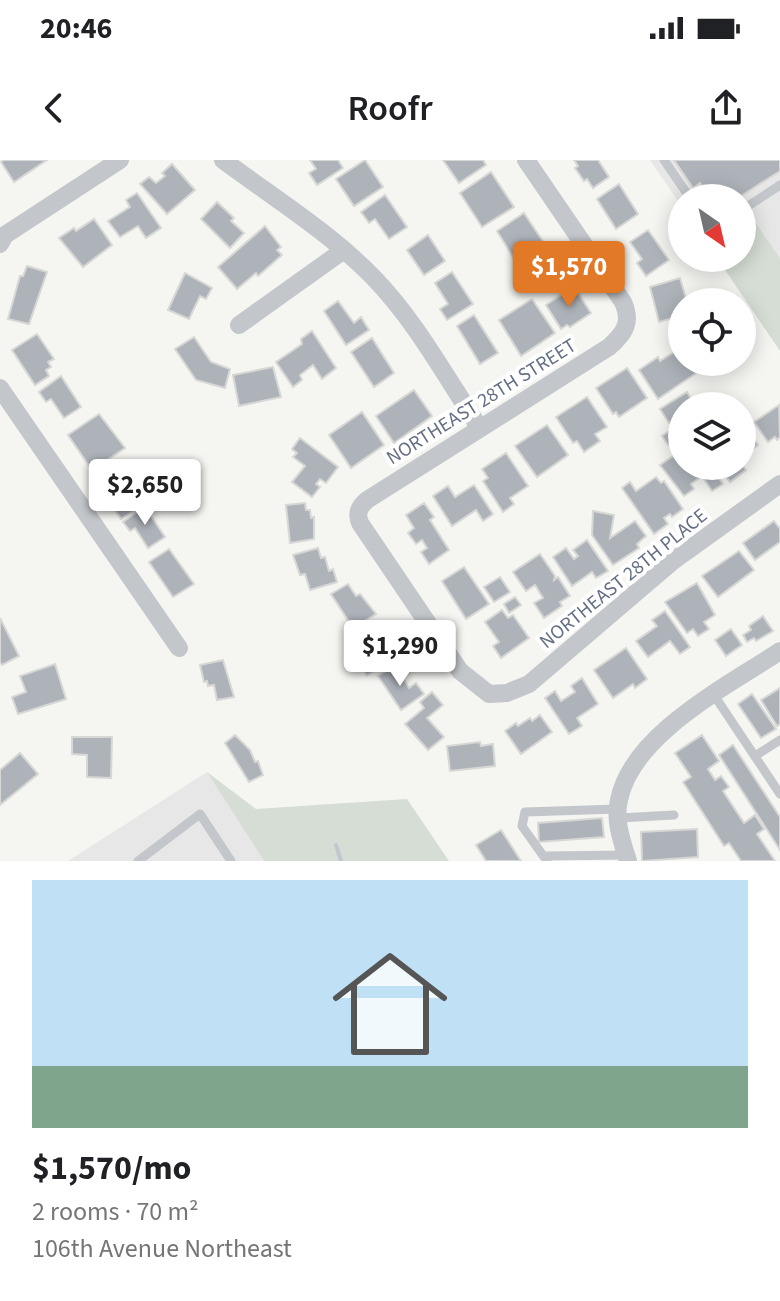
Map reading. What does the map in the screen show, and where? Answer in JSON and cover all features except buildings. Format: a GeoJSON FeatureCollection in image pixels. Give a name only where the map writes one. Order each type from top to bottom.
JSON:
{"type":"FeatureCollection","features":[{"type":"Feature","properties":{"kind":"street"},"geometry":{"type":"LineString","coordinates":[[2,235],[120,160]]}},
{"type":"Feature","properties":{"kind":"street"},"geometry":{"type":"LineString","coordinates":[[223,160],[344,250],[375,279],[404,316],[479,427]]}},
{"type":"Feature","properties":{"kind":"street","name":"NORTHEAST 28TH STREET"},"geometry":{"type":"LineString","coordinates":[[489,694],[460,671],[360,523],[358,513],[367,500],[609,347],[627,325],[629,315],[623,302],[526,160]]}},
{"type":"Feature","properties":{"kind":"street"},"geometry":{"type":"LineString","coordinates":[[239,325],[344,250]]}},
{"type":"Feature","properties":{"kind":"street"},"geometry":{"type":"LineString","coordinates":[[0,388],[179,648]]}},
{"type":"Feature","properties":{"kind":"street","name":"NORTHEAST 28TH PLACE"},"geometry":{"type":"LineString","coordinates":[[489,694],[507,693],[529,684],[673,561],[780,484]]}},
{"type":"Feature","properties":{"kind":"street"},"geometry":{"type":"LineString","coordinates":[[627,858],[619,832],[618,801],[630,769],[650,742],[780,651]]}},
{"type":"Feature","properties":{"kind":"lane"},"geometry":{"type":"LineString","coordinates":[[664,160],[680,184]]}},
{"type":"Feature","properties":{"kind":"lane"},"geometry":{"type":"LineString","coordinates":[[756,201],[780,185]]}},
{"type":"Feature","properties":{"kind":"lane"},"geometry":{"type":"LineString","coordinates":[[714,695],[780,794]]}},
{"type":"Feature","properties":{"kind":"lane"},"geometry":{"type":"LineString","coordinates":[[755,756],[780,740]]}},
{"type":"Feature","properties":{"kind":"lane"},"geometry":{"type":"LineString","coordinates":[[627,858],[545,858],[522,826],[525,812],[674,815]]}},
{"type":"Feature","properties":{"kind":"lane"},"geometry":{"type":"LineString","coordinates":[[138,861],[200,814],[231,861]]}},
{"type":"Feature","properties":{"kind":"shaded area"},"geometry":{"type":"Polygon","coordinates":[[[650,160],[780,160],[780,258],[756,223],[756,184],[668,184],[668,186],[650,160]]]}},
{"type":"Feature","properties":{"kind":"shaded area"},"geometry":{"type":"Polygon","coordinates":[[[756,223],[780,258],[780,351],[756,316],[756,288],[737,288],[726,272],[756,272],[756,223]]]}},
{"type":"Feature","properties":{"kind":"shaded area"},"geometry":{"type":"Polygon","coordinates":[[[207,772],[264,861],[68,861],[207,772]]]}},
{"type":"Feature","properties":{"kind":"shaded area"},"geometry":{"type":"Polygon","coordinates":[[[207,772],[256,809],[407,799],[449,861],[264,861],[207,772]]]}},
{"type":"Feature","properties":{"kind":"waterway"},"geometry":{"type":"LineString","coordinates":[[336,845],[341,861]]}}]}
